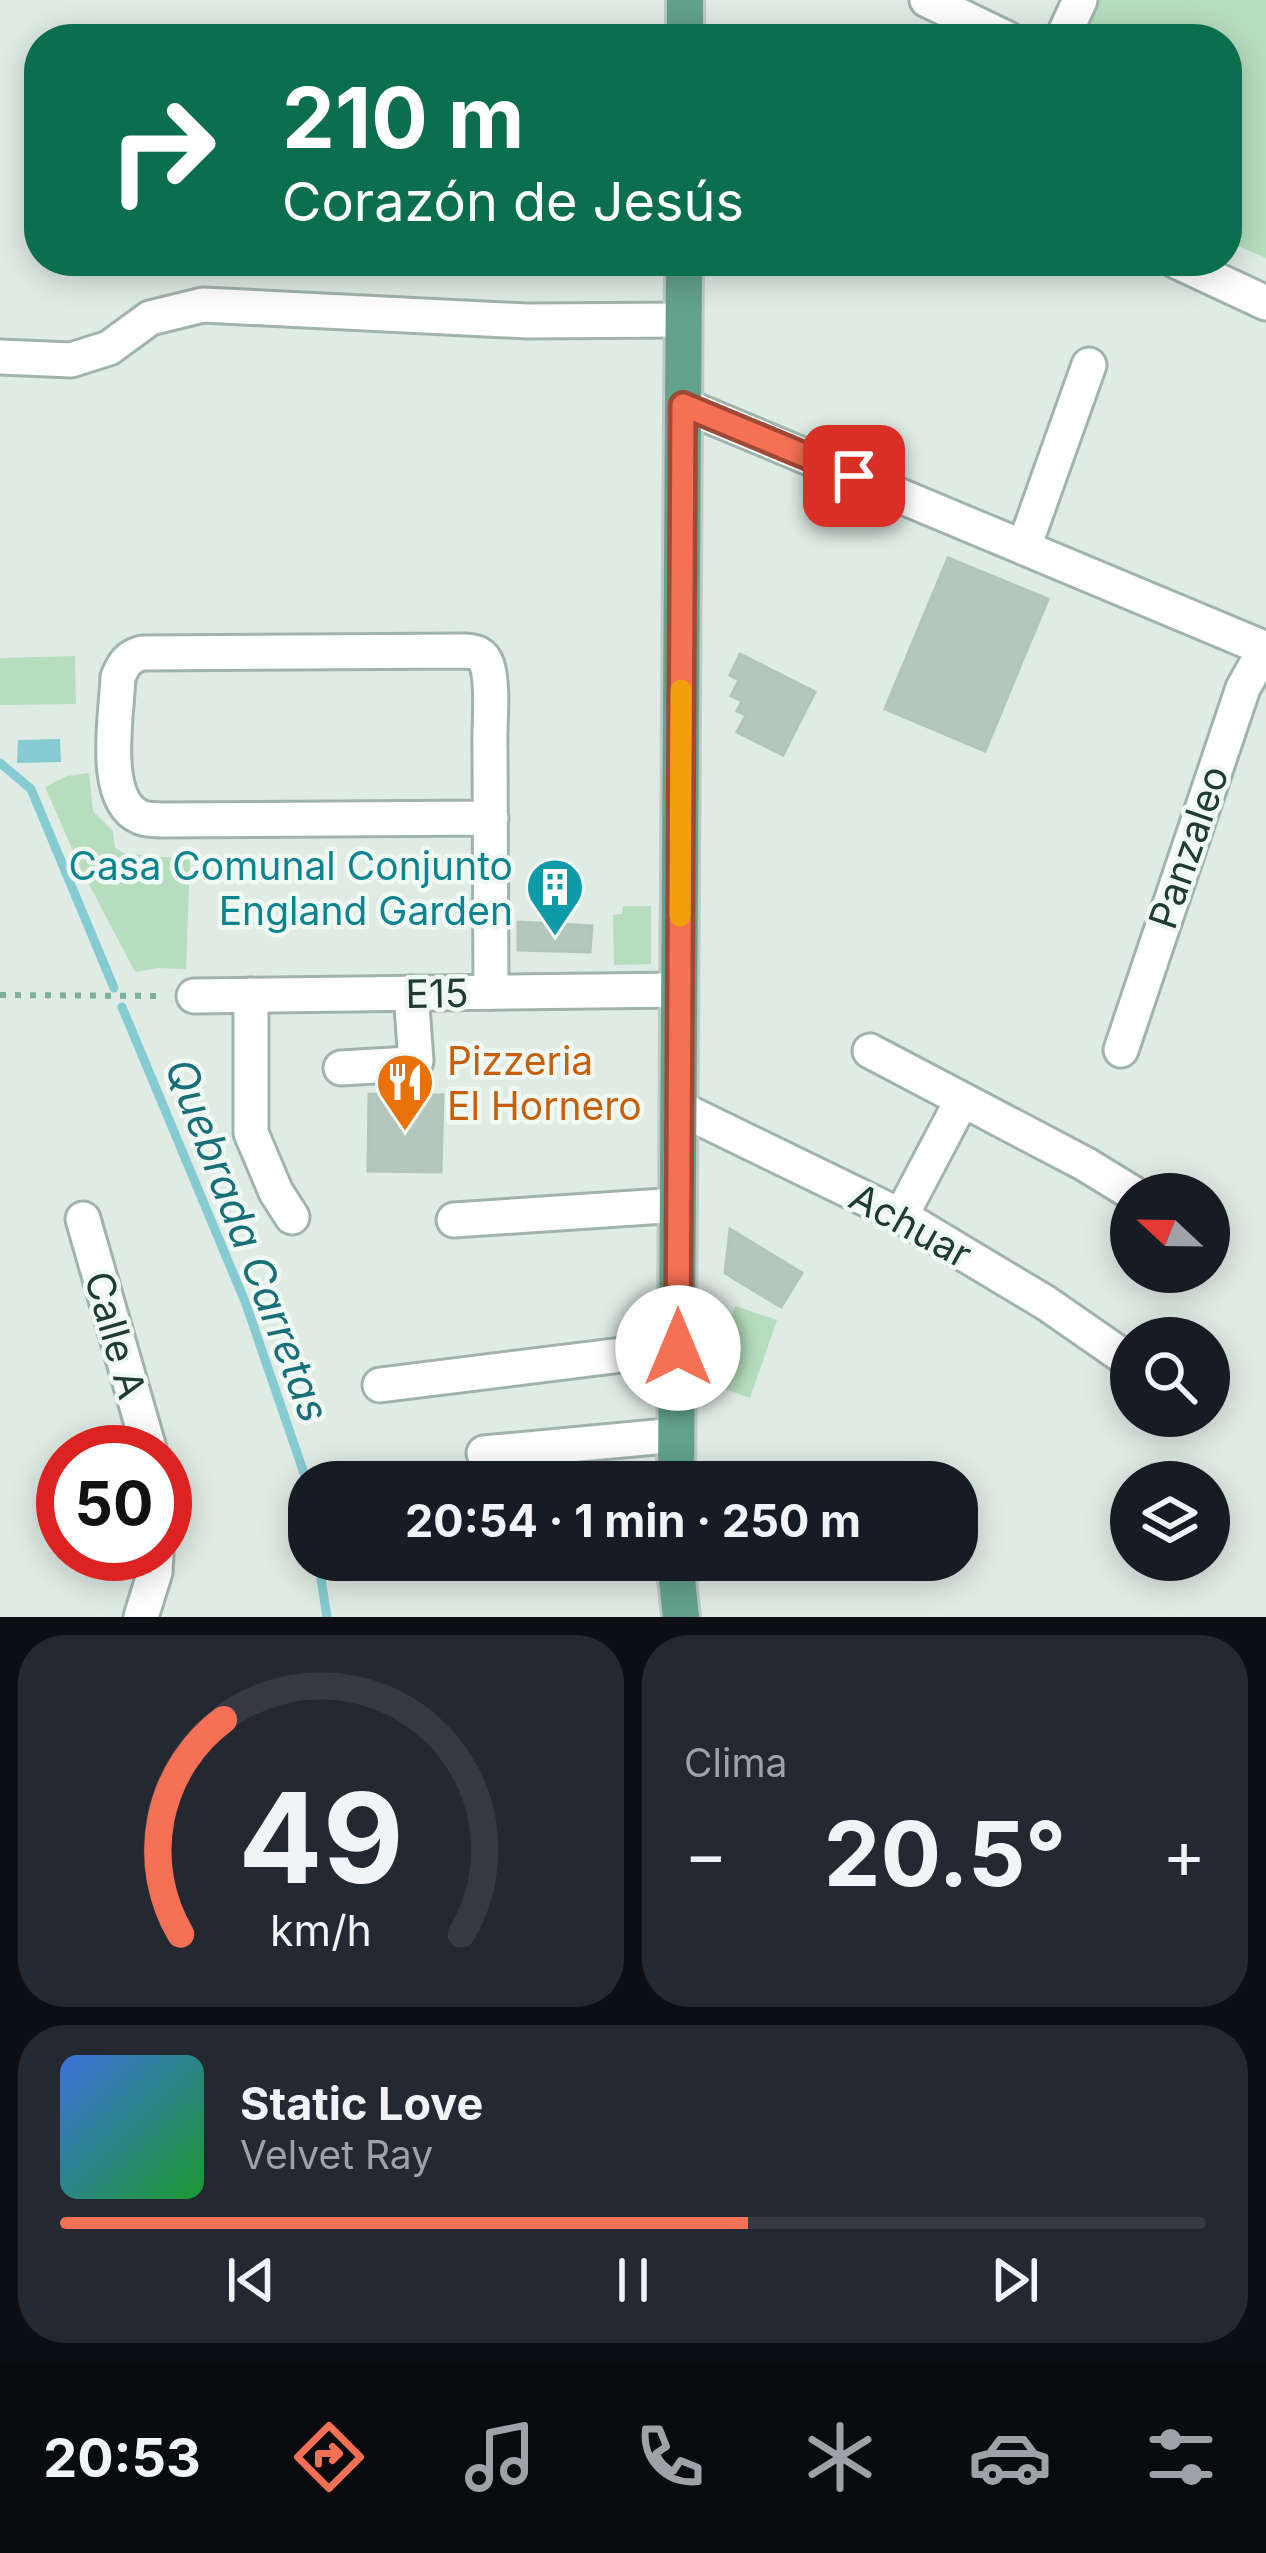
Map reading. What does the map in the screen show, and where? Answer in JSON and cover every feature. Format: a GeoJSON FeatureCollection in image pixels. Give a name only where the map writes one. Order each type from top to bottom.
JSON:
{"type":"FeatureCollection","features":[{"type":"Feature","properties":{"kind":"main road"},"geometry":{"type":"LineString","coordinates":[[676,1461],[684,276]]}},
{"type":"Feature","properties":{"kind":"main road"},"geometry":{"type":"LineString","coordinates":[[678,1581],[682,1617]]}},
{"type":"Feature","properties":{"kind":"street"},"geometry":{"type":"LineString","coordinates":[[927,0],[977,24]]}},
{"type":"Feature","properties":{"kind":"street"},"geometry":{"type":"LineString","coordinates":[[1208,276],[1266,303]]}},
{"type":"Feature","properties":{"kind":"street"},"geometry":{"type":"LineString","coordinates":[[0,357],[71,360],[109,348],[151,318],[203,305],[527,321],[683,320]]}},
{"type":"Feature","properties":{"kind":"street"},"geometry":{"type":"LineString","coordinates":[[1024,547],[1089,365]]}},
{"type":"Feature","properties":{"kind":"street"},"geometry":{"type":"LineString","coordinates":[[683,405],[1266,649]]}},
{"type":"Feature","properties":{"kind":"street","name":"Panzaleo"},"geometry":{"type":"LineString","coordinates":[[1121,1050],[1243,688],[1266,649]]}},
{"type":"Feature","properties":{"kind":"street"},"geometry":{"type":"LineString","coordinates":[[491,818],[140,818],[118,794],[114,775],[118,677],[130,657],[142,653],[477,652],[484,657],[491,818],[491,992]]}},
{"type":"Feature","properties":{"kind":"street","name":"E15"},"geometry":{"type":"LineString","coordinates":[[194,996],[680,990]]}},
{"type":"Feature","properties":{"kind":"street"},"geometry":{"type":"LineString","coordinates":[[341,1068],[416,1061],[411,993]]}},
{"type":"Feature","properties":{"kind":"street"},"geometry":{"type":"LineString","coordinates":[[251,995],[251,1132],[275,1192],[292,1216]]}},
{"type":"Feature","properties":{"kind":"street"},"geometry":{"type":"LineString","coordinates":[[870,1051],[1110,1179]]}},
{"type":"Feature","properties":{"kind":"street"},"geometry":{"type":"LineString","coordinates":[[901,1216],[962,1100]]}},
{"type":"Feature","properties":{"kind":"street","name":"Achuar"},"geometry":{"type":"LineString","coordinates":[[680,1108],[901,1216],[1110,1347]]}},
{"type":"Feature","properties":{"kind":"street"},"geometry":{"type":"LineString","coordinates":[[454,1220],[679,1205]]}},
{"type":"Feature","properties":{"kind":"street","name":"Calle A"},"geometry":{"type":"LineString","coordinates":[[83,1219],[142,1425]]}},
{"type":"Feature","properties":{"kind":"street"},"geometry":{"type":"LineString","coordinates":[[380,1384],[678,1348]]}},
{"type":"Feature","properties":{"kind":"street"},"geometry":{"type":"LineString","coordinates":[[484,1453],[677,1436]]}},
{"type":"Feature","properties":{"kind":"street"},"geometry":{"type":"LineString","coordinates":[[141,1617],[152,1581]]}},
{"type":"Feature","properties":{"kind":"path"},"geometry":{"type":"LineString","coordinates":[[0,995],[194,996]]}},
{"type":"Feature","properties":{"kind":"green space"},"geometry":{"type":"Polygon","coordinates":[[[1098,0],[1266,0],[1266,258],[1242,248],[1242,24],[1088,24],[1098,0]]]}},
{"type":"Feature","properties":{"kind":"green space"},"geometry":{"type":"Polygon","coordinates":[[[75,656],[76,704],[0,705],[0,658],[75,656]]]}},
{"type":"Feature","properties":{"kind":"green space"},"geometry":{"type":"Polygon","coordinates":[[[89,773],[93,811],[113,831],[115,848],[126,854],[190,859],[186,969],[135,972],[81,869],[45,787],[67,776],[89,773]]]}},
{"type":"Feature","properties":{"kind":"green space"},"geometry":{"type":"Polygon","coordinates":[[[623,906],[651,906],[651,964],[614,965],[613,915],[622,914],[623,906]]]}},
{"type":"Feature","properties":{"kind":"green space"},"geometry":{"type":"Polygon","coordinates":[[[735,1306],[777,1320],[750,1398],[708,1383],[735,1306]]]}},
{"type":"Feature","properties":{"kind":"water"},"geometry":{"type":"Polygon","coordinates":[[[60,739],[61,762],[17,763],[18,740],[60,739]]]}},
{"type":"Feature","properties":{"kind":"building"},"geometry":{"type":"Polygon","coordinates":[[[948,558],[1048,599],[985,751],[885,709],[948,558]]]}},
{"type":"Feature","properties":{"kind":"building"},"geometry":{"type":"Polygon","coordinates":[[[740,654],[815,692],[783,755],[737,732],[746,715],[737,711],[742,701],[731,696],[739,680],[730,675],[740,654]]]}},
{"type":"Feature","properties":{"kind":"building","name":"Casa Comunal Conjunto England Garden"},"geometry":{"type":"Polygon","coordinates":[[[518,922],[592,926],[590,952],[518,950],[518,922]]]}},
{"type":"Feature","properties":{"kind":"building","name":"Pizzeria El Hornero"},"geometry":{"type":"Polygon","coordinates":[[[369,1094],[443,1095],[441,1172],[368,1171],[369,1094]]]}},
{"type":"Feature","properties":{"kind":"building"},"geometry":{"type":"Polygon","coordinates":[[[730,1229],[802,1273],[781,1307],[725,1273],[730,1229]]]}},
{"type":"Feature","properties":{"kind":"waterway","name":"Quebrada Carretas"},"geometry":{"type":"LineString","coordinates":[[0,763],[31,789],[114,988]]}},
{"type":"Feature","properties":{"kind":"waterway","name":"Quebrada Carretas"},"geometry":{"type":"LineString","coordinates":[[122,1007],[246,1304],[300,1461]]}},
{"type":"Feature","properties":{"kind":"waterway","name":"Quebrada Carretas"},"geometry":{"type":"LineString","coordinates":[[321,1581],[327,1617]]}},
{"type":"Feature","properties":{"kind":"slow traffic"},"geometry":{"type":"LineString","coordinates":[[680,916],[681,690]]}},
{"type":"Feature","properties":{"kind":"place","name":"Casa Comunal Conjunto England Garden"},"geometry":{"type":"Point","coordinates":[555,938]}},
{"type":"Feature","properties":{"kind":"place","name":"Pizzeria El Hornero"},"geometry":{"type":"Point","coordinates":[405,1133]}},
{"type":"Feature","properties":{"kind":"route"},"geometry":{"type":"LineString","coordinates":[[678,1348],[683,405],[854,476]]}}]}
